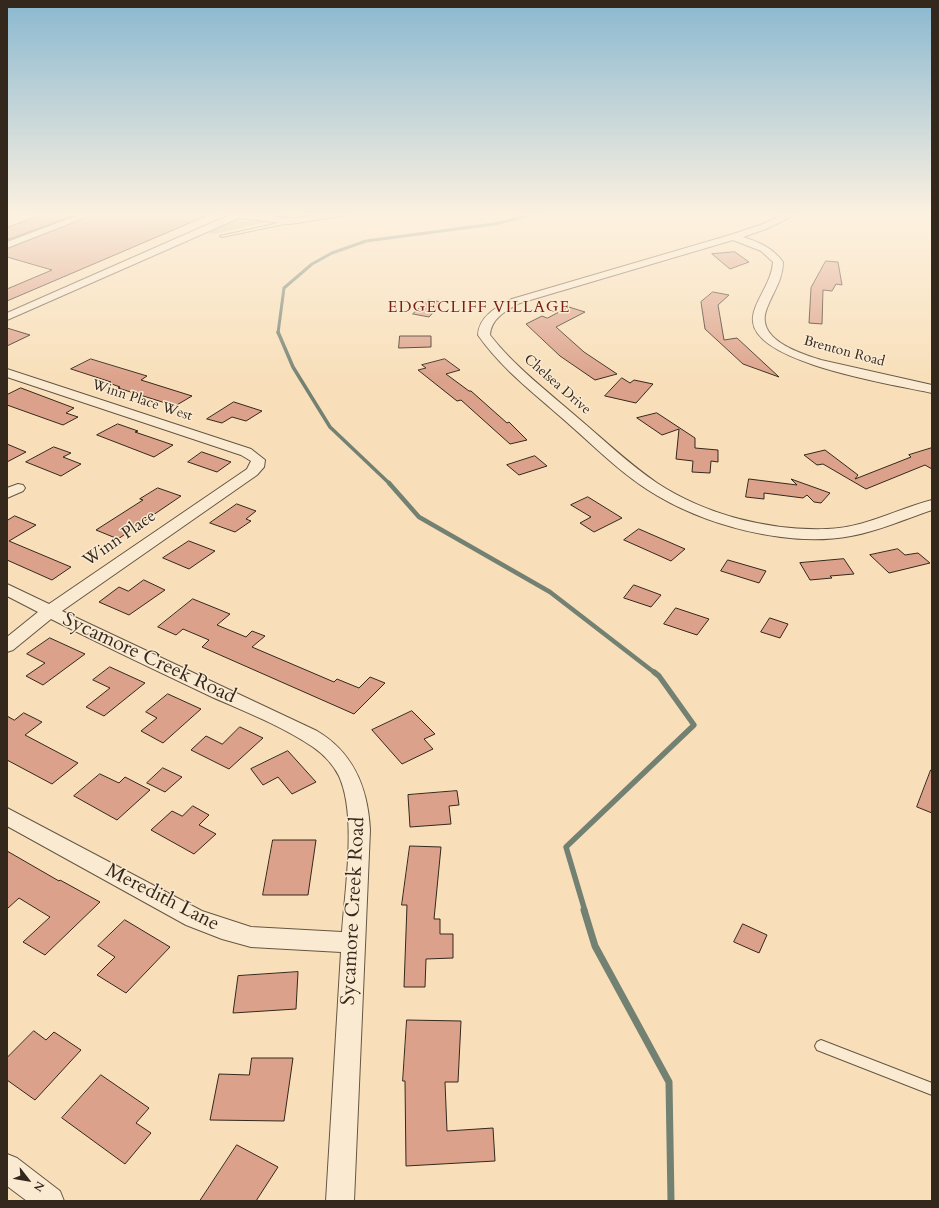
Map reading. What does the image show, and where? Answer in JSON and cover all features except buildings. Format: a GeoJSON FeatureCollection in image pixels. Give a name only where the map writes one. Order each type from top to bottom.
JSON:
{"type":"FeatureCollection","features":[{"type":"Feature","properties":{"kind":"street"},"geometry":{"type":"LineString","coordinates":[[7,317],[115,269]]}},
{"type":"Feature","properties":{"kind":"street","name":"Chelsea Drive"},"geometry":{"type":"LineString","coordinates":[[623,269],[516,301],[496,314],[486,323],[484,335],[509,365],[608,451],[652,486],[680,503],[714,515],[750,525],[811,534],[851,531],[932,505]]}},
{"type":"Feature","properties":{"kind":"street","name":"Brenton Road"},"geometry":{"type":"LineString","coordinates":[[777,269],[774,283],[759,314],[758,323],[764,335],[774,343],[801,358],[818,363],[932,389]]}},
{"type":"Feature","properties":{"kind":"street","name":"Winn Place West"},"geometry":{"type":"LineString","coordinates":[[7,373],[246,452],[258,460],[257,467]]}},
{"type":"Feature","properties":{"kind":"street","name":"Winn Place"},"geometry":{"type":"LineString","coordinates":[[7,646],[49,612],[257,467]]}},
{"type":"Feature","properties":{"kind":"street","name":"Sycamore Creek Road"},"geometry":{"type":"LineString","coordinates":[[7,589],[49,612],[150,661],[268,714],[311,736],[330,750],[342,763],[351,781],[359,806],[359,830],[340,1201]]}},
{"type":"Feature","properties":{"kind":"street","name":"Meredith Lane"},"geometry":{"type":"LineString","coordinates":[[7,816],[194,918],[222,929],[252,937],[353,943]]}},
{"type":"Feature","properties":{"kind":"street"},"geometry":{"type":"LineString","coordinates":[[7,1168],[50,1201]]}},
{"type":"Feature","properties":{"kind":"lane"},"geometry":{"type":"LineString","coordinates":[[821,1046],[932,1090]]}},
{"type":"Feature","properties":{"kind":"waterway"},"geometry":{"type":"LineString","coordinates":[[278,332],[284,288],[306,269]]}},
{"type":"Feature","properties":{"kind":"waterway"},"geometry":{"type":"LineString","coordinates":[[278,332],[293,367],[330,427],[389,483]]}},
{"type":"Feature","properties":{"kind":"waterway"},"geometry":{"type":"LineString","coordinates":[[389,483],[419,517],[550,592],[655,673]]}},
{"type":"Feature","properties":{"kind":"waterway"},"geometry":{"type":"LineString","coordinates":[[585,911],[566,847],[694,725],[659,676],[654,672]]}},
{"type":"Feature","properties":{"kind":"waterway"},"geometry":{"type":"LineString","coordinates":[[584,910],[595,946],[669,1082],[671,1201]]}},
{"type":"Feature","properties":{"kind":"district","name":"EDGECLIFF VILLAGE"},"geometry":{"type":"Point","coordinates":[479,308]}}]}
